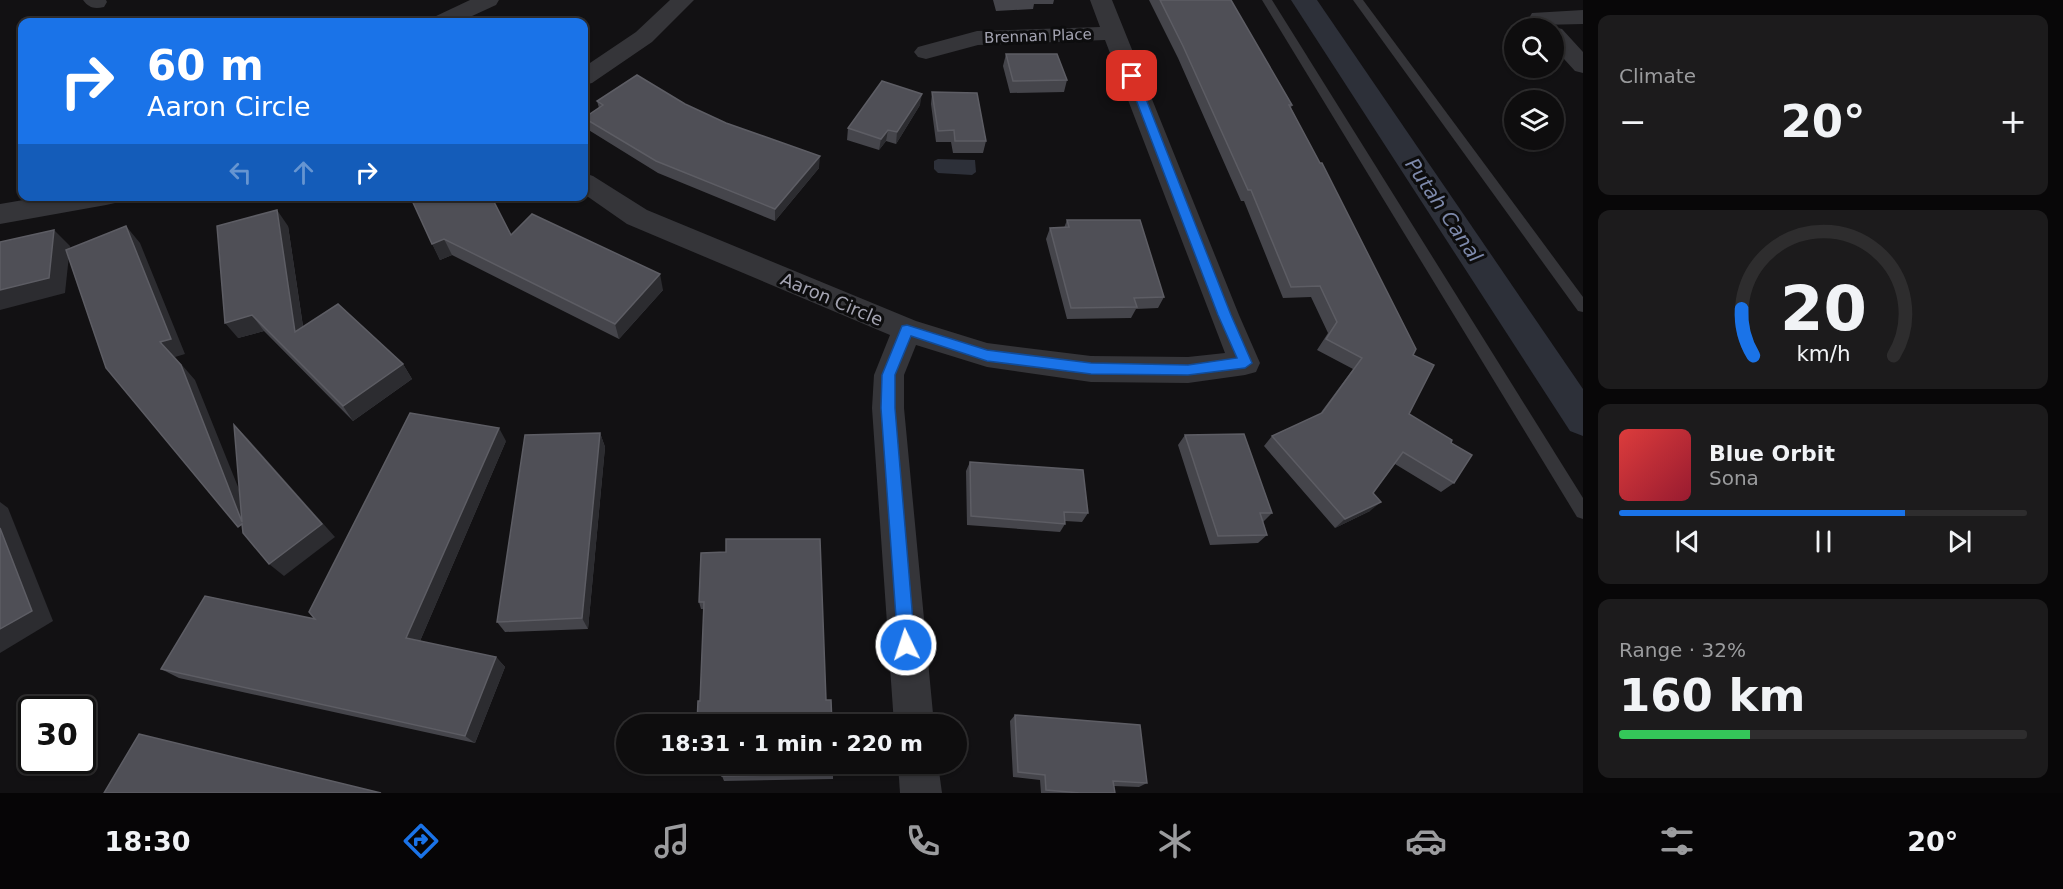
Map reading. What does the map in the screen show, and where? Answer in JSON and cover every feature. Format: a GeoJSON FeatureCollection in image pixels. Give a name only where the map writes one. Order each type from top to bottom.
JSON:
{"type":"FeatureCollection","features":[{"type":"Feature","properties":{"kind":"street"},"geometry":{"type":"LineString","coordinates":[[453,18],[488,0]]}},
{"type":"Feature","properties":{"kind":"street"},"geometry":{"type":"LineString","coordinates":[[588,75],[644,37],[683,0]]}},
{"type":"Feature","properties":{"kind":"street","name":"Aaron Circle"},"geometry":{"type":"LineString","coordinates":[[588,185],[637,217],[907,330],[987,356],[1091,369],[1188,370],[1245,363],[1224,315],[1101,0]]}},
{"type":"Feature","properties":{"kind":"street"},"geometry":{"type":"LineString","coordinates":[[1524,0],[1540,18]]}},
{"type":"Feature","properties":{"kind":"street"},"geometry":{"type":"LineString","coordinates":[[1564,22],[1583,17]]}},
{"type":"Feature","properties":{"kind":"street","name":"Brennan Place"},"geometry":{"type":"LineString","coordinates":[[926,52],[976,38],[1115,33]]}},
{"type":"Feature","properties":{"kind":"street"},"geometry":{"type":"LineString","coordinates":[[1564,45],[1583,66]]}},
{"type":"Feature","properties":{"kind":"street"},"geometry":{"type":"LineString","coordinates":[[0,214],[77,201]]}},
{"type":"Feature","properties":{"kind":"street"},"geometry":{"type":"LineString","coordinates":[[907,330],[889,375],[888,408],[913,714]]}},
{"type":"Feature","properties":{"kind":"street"},"geometry":{"type":"LineString","coordinates":[[919,774],[921,793]]}},
{"type":"Feature","properties":{"kind":"lane"},"geometry":{"type":"LineString","coordinates":[[1267,0],[1583,512]]}},
{"type":"Feature","properties":{"kind":"lane"},"geometry":{"type":"LineString","coordinates":[[1358,0],[1583,307]]}},
{"type":"Feature","properties":{"kind":"shaded area"},"geometry":{"type":"Polygon","coordinates":[[[938,159],[975,160],[976,172],[972,175],[938,173],[934,169],[934,161],[938,159]]]}},
{"type":"Feature","properties":{"kind":"building"},"geometry":{"type":"Polygon","coordinates":[[[1160,0],[1231,0],[1292,105],[1289,105],[1322,163],[1416,349],[1413,355],[1434,365],[1409,414],[1472,455],[1454,483],[1403,452],[1373,493],[1381,502],[1345,519],[1272,436],[1322,413],[1362,358],[1326,339],[1337,322],[1320,286],[1291,287],[1251,190],[1248,190],[1160,0]]]}},
{"type":"Feature","properties":{"kind":"building"},"geometry":{"type":"Polygon","coordinates":[[[1006,54],[1057,54],[1067,80],[1013,81],[1006,54]]]}},
{"type":"Feature","properties":{"kind":"building"},"geometry":{"type":"Polygon","coordinates":[[[637,75],[685,104],[726,123],[820,156],[775,209],[656,161],[588,120],[588,115],[603,105],[597,101],[637,75]]]}},
{"type":"Feature","properties":{"kind":"building"},"geometry":{"type":"Polygon","coordinates":[[[882,81],[922,94],[897,132],[888,130],[881,139],[848,128],[882,81]]]}},
{"type":"Feature","properties":{"kind":"building"},"geometry":{"type":"Polygon","coordinates":[[[932,92],[977,93],[986,141],[955,141],[954,130],[938,131],[932,92]]]}},
{"type":"Feature","properties":{"kind":"building"},"geometry":{"type":"Polygon","coordinates":[[[412,201],[494,201],[511,235],[532,214],[660,274],[615,324],[444,239],[432,244],[412,201]]]}},
{"type":"Feature","properties":{"kind":"building"},"geometry":{"type":"Polygon","coordinates":[[[277,210],[295,332],[338,304],[403,364],[343,406],[252,315],[225,323],[217,226],[277,210]]]}},
{"type":"Feature","properties":{"kind":"building"},"geometry":{"type":"Polygon","coordinates":[[[1067,220],[1140,220],[1164,297],[1134,298],[1137,307],[1071,308],[1050,228],[1069,227],[1067,220]]]}},
{"type":"Feature","properties":{"kind":"building"},"geometry":{"type":"Polygon","coordinates":[[[126,226],[171,339],[160,342],[181,365],[242,522],[234,425],[322,524],[269,564],[243,533],[242,524],[238,527],[106,368],[66,250],[126,226]]]}},
{"type":"Feature","properties":{"kind":"building"},"geometry":{"type":"Polygon","coordinates":[[[54,230],[49,278],[0,290],[0,242],[54,230]]]}},
{"type":"Feature","properties":{"kind":"building"},"geometry":{"type":"Polygon","coordinates":[[[410,413],[499,428],[406,638],[496,657],[465,736],[161,669],[205,596],[315,619],[309,612],[410,413]]]}},
{"type":"Feature","properties":{"kind":"building"},"geometry":{"type":"Polygon","coordinates":[[[600,433],[582,618],[497,622],[525,435],[600,433]]]}},
{"type":"Feature","properties":{"kind":"building"},"geometry":{"type":"Polygon","coordinates":[[[1244,434],[1272,513],[1260,513],[1267,535],[1218,536],[1185,435],[1244,434]]]}},
{"type":"Feature","properties":{"kind":"building"},"geometry":{"type":"Polygon","coordinates":[[[970,462],[1083,470],[1088,513],[1064,512],[1065,524],[971,516],[970,462]]]}},
{"type":"Feature","properties":{"kind":"building"},"geometry":{"type":"Polygon","coordinates":[[[0,528],[32,611],[0,629],[0,528]]]}},
{"type":"Feature","properties":{"kind":"building"},"geometry":{"type":"Polygon","coordinates":[[[726,539],[820,539],[826,700],[831,700],[832,714],[697,714],[698,701],[700,701],[704,602],[699,602],[701,553],[726,552],[726,539]]]}},
{"type":"Feature","properties":{"kind":"building"},"geometry":{"type":"Polygon","coordinates":[[[1015,715],[1140,725],[1147,783],[1113,781],[1115,793],[1046,790],[1045,775],[1018,772],[1015,715]]]}},
{"type":"Feature","properties":{"kind":"building"},"geometry":{"type":"Polygon","coordinates":[[[139,734],[381,793],[104,793],[139,734]]]}},
{"type":"Feature","properties":{"kind":"building"},"geometry":{"type":"Polygon","coordinates":[[[722,774],[833,774],[722,776],[722,774]]]}},
{"type":"Feature","properties":{"kind":"waterway","name":"Putah Canal"},"geometry":{"type":"LineString","coordinates":[[1304,0],[1583,420]]}},
{"type":"Feature","properties":{"kind":"route"},"geometry":{"type":"LineString","coordinates":[[906,645],[888,408],[889,375],[907,330],[987,356],[1091,369],[1188,370],[1245,363],[1224,315],[1132,76]]}}]}
